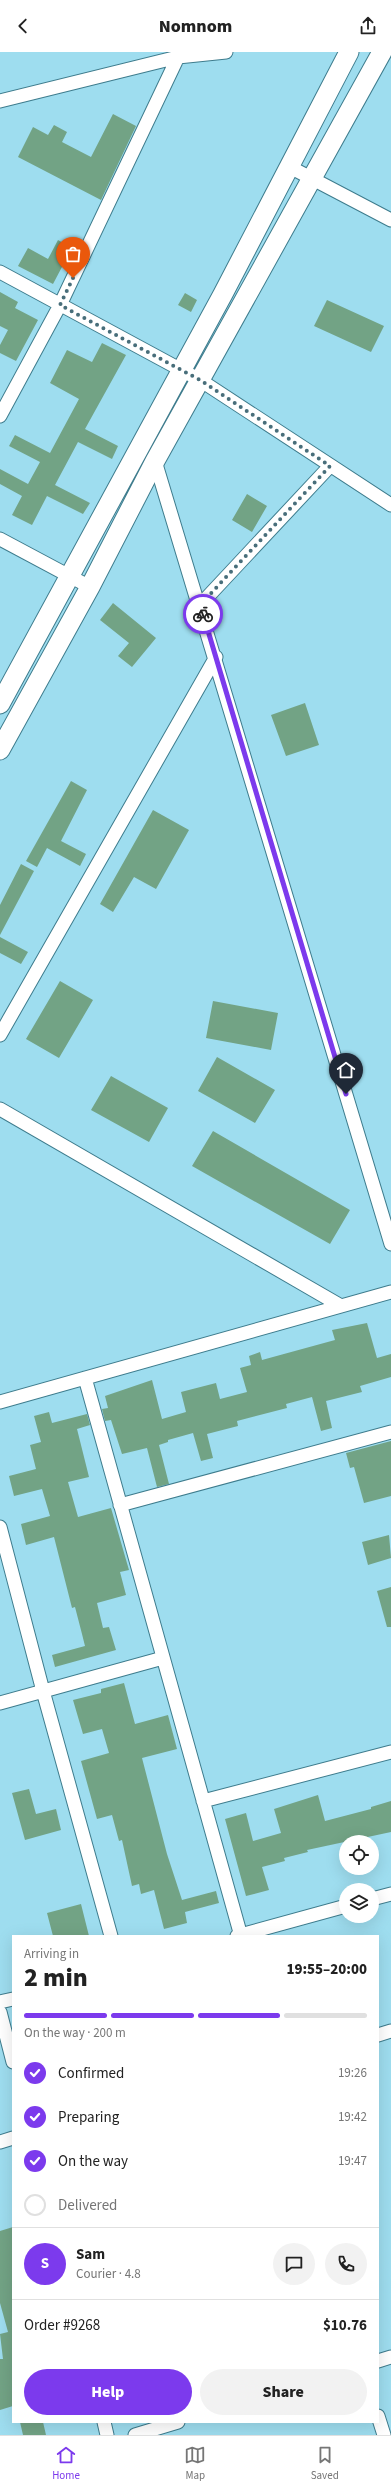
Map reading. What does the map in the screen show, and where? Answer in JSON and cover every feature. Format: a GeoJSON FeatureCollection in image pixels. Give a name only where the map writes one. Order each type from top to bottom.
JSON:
{"type":"FeatureCollection","features":[{"type":"Feature","properties":{"kind":"main road"},"geometry":{"type":"LineString","coordinates":[[0,704],[71,577],[182,370],[349,52]]}},
{"type":"Feature","properties":{"kind":"main road"},"geometry":{"type":"LineString","coordinates":[[0,750],[90,586],[155,461],[382,52]]}},
{"type":"Feature","properties":{"kind":"street"},"geometry":{"type":"LineString","coordinates":[[0,101],[178,57],[226,52]]}},
{"type":"Feature","properties":{"kind":"street"},"geometry":{"type":"LineString","coordinates":[[0,416],[60,305],[178,57]]}},
{"type":"Feature","properties":{"kind":"street"},"geometry":{"type":"LineString","coordinates":[[288,166],[311,180],[391,220]]}},
{"type":"Feature","properties":{"kind":"street"},"geometry":{"type":"LineString","coordinates":[[0,272],[200,380],[391,505]]}},
{"type":"Feature","properties":{"kind":"street"},"geometry":{"type":"LineString","coordinates":[[155,461],[216,657],[391,1244]]}},
{"type":"Feature","properties":{"kind":"street"},"geometry":{"type":"LineString","coordinates":[[200,605],[330,466]]}},
{"type":"Feature","properties":{"kind":"street"},"geometry":{"type":"LineString","coordinates":[[0,538],[90,586]]}},
{"type":"Feature","properties":{"kind":"street"},"geometry":{"type":"LineString","coordinates":[[0,1035],[216,657]]}},
{"type":"Feature","properties":{"kind":"street"},"geometry":{"type":"LineString","coordinates":[[0,1110],[341,1306]]}},
{"type":"Feature","properties":{"kind":"street"},"geometry":{"type":"LineString","coordinates":[[0,1402],[391,1292]]}},
{"type":"Feature","properties":{"kind":"street"},"geometry":{"type":"LineString","coordinates":[[84,1378],[240,1935]]}},
{"type":"Feature","properties":{"kind":"street"},"geometry":{"type":"LineString","coordinates":[[120,1505],[391,1432]]}},
{"type":"Feature","properties":{"kind":"street"},"geometry":{"type":"LineString","coordinates":[[0,1527],[43,1691],[111,1935]]}},
{"type":"Feature","properties":{"kind":"street"},"geometry":{"type":"LineString","coordinates":[[0,1703],[163,1658]]}},
{"type":"Feature","properties":{"kind":"street"},"geometry":{"type":"LineString","coordinates":[[203,1801],[391,1752]]}},
{"type":"Feature","properties":{"kind":"street"},"geometry":{"type":"LineString","coordinates":[[379,1897],[391,1894]]}},
{"type":"Feature","properties":{"kind":"street"},"geometry":{"type":"LineString","coordinates":[[244,1935],[339,1908]]}},
{"type":"Feature","properties":{"kind":"street"},"geometry":{"type":"LineString","coordinates":[[0,2002],[12,1999]]}},
{"type":"Feature","properties":{"kind":"street"},"geometry":{"type":"LineString","coordinates":[[0,2012],[12,2058]]}},
{"type":"Feature","properties":{"kind":"street"},"geometry":{"type":"LineString","coordinates":[[379,2035],[391,2031]]}},
{"type":"Feature","properties":{"kind":"street"},"geometry":{"type":"LineString","coordinates":[[0,2142],[12,2138]]}},
{"type":"Feature","properties":{"kind":"street"},"geometry":{"type":"LineString","coordinates":[[379,2361],[391,2357]]}},
{"type":"Feature","properties":{"kind":"street"},"geometry":{"type":"LineString","coordinates":[[379,2419],[384,2435]]}},
{"type":"Feature","properties":{"kind":"street"},"geometry":{"type":"LineString","coordinates":[[104,2423],[107,2435]]}},
{"type":"Feature","properties":{"kind":"street"},"geometry":{"type":"LineString","coordinates":[[135,2435],[175,2423]]}},
{"type":"Feature","properties":{"kind":"building"},"geometry":{"type":"Polygon","coordinates":[[[113,114],[136,126],[101,200],[18,157],[33,127],[48,135],[54,125],[67,132],[62,142],[91,157],[113,114]]]}},
{"type":"Feature","properties":{"kind":"building"},"geometry":{"type":"Polygon","coordinates":[[[58,240],[72,248],[53,284],[18,266],[28,248],[48,259],[58,240]]]}},
{"type":"Feature","properties":{"kind":"building"},"geometry":{"type":"Polygon","coordinates":[[[0,292],[18,302],[15,308],[38,320],[16,361],[0,353],[0,345],[8,330],[0,326],[0,292]]]}},
{"type":"Feature","properties":{"kind":"building"},"geometry":{"type":"Polygon","coordinates":[[[185,293],[197,300],[191,312],[178,305],[185,293]]]}},
{"type":"Feature","properties":{"kind":"building"},"geometry":{"type":"Polygon","coordinates":[[[327,300],[384,326],[371,352],[314,326],[327,300]]]}},
{"type":"Feature","properties":{"kind":"building"},"geometry":{"type":"Polygon","coordinates":[[[102,343],[126,355],[85,429],[118,446],[112,459],[78,442],[55,485],[90,503],[83,514],[47,496],[32,525],[12,515],[22,496],[0,484],[0,469],[28,484],[40,462],[9,446],[15,435],[50,453],[79,399],[50,383],[67,350],[92,362],[102,343]]]}},
{"type":"Feature","properties":{"kind":"building"},"geometry":{"type":"Polygon","coordinates":[[[247,494],[267,506],[252,532],[232,520],[247,494]]]}},
{"type":"Feature","properties":{"kind":"building"},"geometry":{"type":"Polygon","coordinates":[[[113,603],[156,638],[132,667],[118,656],[129,643],[100,620],[113,603]]]}},
{"type":"Feature","properties":{"kind":"building"},"geometry":{"type":"Polygon","coordinates":[[[305,703],[319,745],[286,756],[271,715],[305,703]]]}},
{"type":"Feature","properties":{"kind":"building"},"geometry":{"type":"Polygon","coordinates":[[[71,781],[87,790],[61,841],[86,854],[80,866],[47,848],[37,867],[26,861],[71,781]]]}},
{"type":"Feature","properties":{"kind":"building"},"geometry":{"type":"Polygon","coordinates":[[[153,810],[189,830],[156,889],[134,877],[113,912],[100,904],[153,810]]]}},
{"type":"Feature","properties":{"kind":"building"},"geometry":{"type":"Polygon","coordinates":[[[21,864],[34,871],[0,935],[0,905],[21,864]]]}},
{"type":"Feature","properties":{"kind":"building"},"geometry":{"type":"Polygon","coordinates":[[[0,937],[28,952],[21,964],[0,953],[0,937]]]}},
{"type":"Feature","properties":{"kind":"building"},"geometry":{"type":"Polygon","coordinates":[[[60,981],[93,1000],[59,1058],[26,1039],[60,981]]]}},
{"type":"Feature","properties":{"kind":"building"},"geometry":{"type":"Polygon","coordinates":[[[213,1001],[278,1013],[271,1050],[206,1038],[213,1001]]]}},
{"type":"Feature","properties":{"kind":"building"},"geometry":{"type":"Polygon","coordinates":[[[217,1057],[275,1090],[255,1123],[198,1091],[217,1057]]]}},
{"type":"Feature","properties":{"kind":"building"},"geometry":{"type":"Polygon","coordinates":[[[111,1076],[168,1108],[149,1142],[91,1110],[111,1076]]]}},
{"type":"Feature","properties":{"kind":"building"},"geometry":{"type":"Polygon","coordinates":[[[213,1131],[350,1210],[330,1244],[192,1166],[213,1131]]]}},
{"type":"Feature","properties":{"kind":"building"},"geometry":{"type":"Polygon","coordinates":[[[367,1323],[377,1358],[391,1354],[391,1377],[360,1386],[362,1392],[326,1401],[332,1428],[321,1431],[312,1397],[286,1404],[287,1408],[237,1421],[238,1426],[207,1434],[213,1458],[201,1461],[193,1433],[168,1440],[168,1442],[159,1445],[169,1484],[157,1487],[147,1448],[122,1454],[111,1420],[105,1421],[102,1409],[108,1408],[105,1396],[152,1380],[162,1419],[186,1412],[181,1392],[216,1383],[220,1399],[247,1392],[240,1368],[251,1365],[249,1356],[260,1352],[262,1360],[335,1340],[332,1330],[367,1323]]]}},
{"type":"Feature","properties":{"kind":"building"},"geometry":{"type":"Polygon","coordinates":[[[49,1412],[52,1423],[87,1414],[90,1425],[77,1429],[89,1477],[68,1482],[78,1517],[111,1508],[129,1570],[120,1572],[126,1595],[97,1603],[103,1628],[109,1627],[116,1650],[55,1667],[52,1655],[85,1646],[75,1607],[72,1608],[54,1537],[26,1545],[21,1524],[50,1516],[42,1489],[14,1496],[9,1476],[36,1469],[30,1445],[41,1442],[34,1416],[49,1412]]]}},
{"type":"Feature","properties":{"kind":"building"},"geometry":{"type":"Polygon","coordinates":[[[391,1441],[391,1496],[364,1503],[354,1467],[350,1468],[346,1453],[391,1441]]]}},
{"type":"Feature","properties":{"kind":"building"},"geometry":{"type":"Polygon","coordinates":[[[389,1535],[391,1558],[368,1565],[362,1542],[389,1535]]]}},
{"type":"Feature","properties":{"kind":"building"},"geometry":{"type":"Polygon","coordinates":[[[391,1587],[391,1627],[387,1627],[377,1591],[391,1587]]]}},
{"type":"Feature","properties":{"kind":"building"},"geometry":{"type":"Polygon","coordinates":[[[124,1683],[135,1724],[168,1715],[177,1749],[142,1758],[167,1854],[182,1900],[216,1891],[219,1903],[185,1912],[187,1923],[164,1929],[154,1890],[141,1894],[139,1884],[132,1886],[122,1840],[119,1841],[112,1815],[97,1819],[81,1761],[109,1753],[102,1729],[83,1734],[73,1700],[101,1693],[101,1689],[124,1683]]]}},
{"type":"Feature","properties":{"kind":"building"},"geometry":{"type":"Polygon","coordinates":[[[29,1789],[36,1814],[56,1809],[61,1830],[25,1840],[12,1793],[29,1789]]]}},
{"type":"Feature","properties":{"kind":"building"},"geometry":{"type":"Polygon","coordinates":[[[318,1795],[325,1821],[371,1809],[371,1807],[391,1801],[391,1832],[377,1835],[339,1835],[339,1843],[307,1850],[308,1852],[284,1858],[285,1861],[262,1867],[269,1890],[246,1896],[225,1819],[246,1813],[253,1841],[281,1833],[274,1809],[318,1795]]]}},
{"type":"Feature","properties":{"kind":"building"},"geometry":{"type":"Polygon","coordinates":[[[81,1904],[89,1935],[53,1935],[47,1913],[81,1904]]]}},
{"type":"Feature","properties":{"kind":"building"},"geometry":{"type":"Polygon","coordinates":[[[12,2227],[12,2406],[0,2410],[0,2359],[3,2359],[0,2334],[8,2332],[0,2303],[0,2231],[12,2227]]]}},
{"type":"Feature","properties":{"kind":"building"},"geometry":{"type":"Polygon","coordinates":[[[20,2423],[43,2423],[46,2435],[23,2435],[20,2423]]]}},
{"type":"Feature","properties":{"kind":"way so far"},"geometry":{"type":"LineString","coordinates":[[73,278],[60,305],[200,380],[330,466],[200,605],[203,614]]}},
{"type":"Feature","properties":{"kind":"route"},"geometry":{"type":"LineString","coordinates":[[203,614],[346,1094]]}}]}
